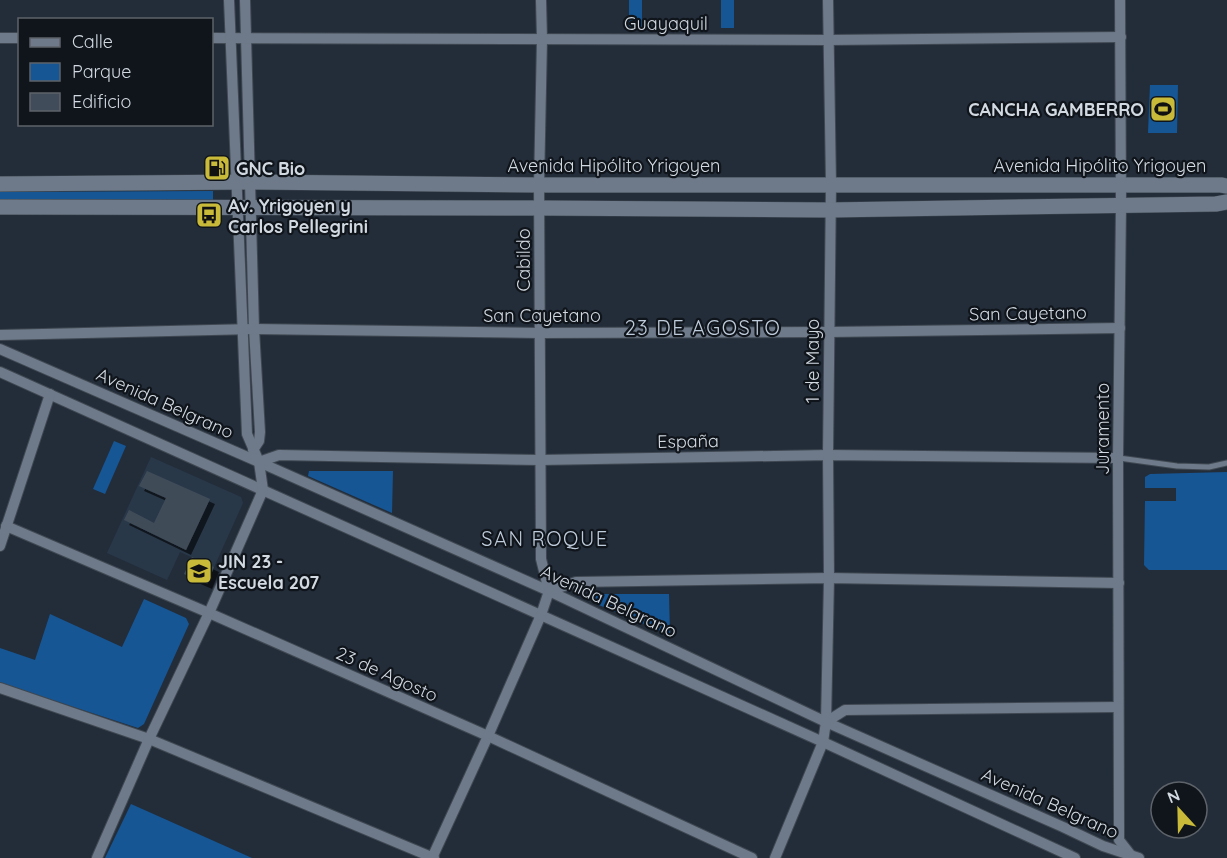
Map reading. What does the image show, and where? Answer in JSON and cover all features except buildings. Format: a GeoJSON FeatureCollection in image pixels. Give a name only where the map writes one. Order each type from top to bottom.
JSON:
{"type":"FeatureCollection","features":[{"type":"Feature","properties":{"kind":"street"},"geometry":{"type":"LineString","coordinates":[[229,0],[243,182]]}},
{"type":"Feature","properties":{"kind":"street"},"geometry":{"type":"LineString","coordinates":[[97,858],[148,739],[209,613],[263,490],[259,462],[247,434],[242,329],[245,0]]}},
{"type":"Feature","properties":{"kind":"street","name":"Cabildo"},"geometry":{"type":"LineString","coordinates":[[541,0],[539,185],[541,559],[549,591]]}},
{"type":"Feature","properties":{"kind":"street","name":"1 de Mayo"},"geometry":{"type":"LineString","coordinates":[[775,858],[823,742],[826,722],[831,184],[828,0]]}},
{"type":"Feature","properties":{"kind":"street","name":"Juramento"},"geometry":{"type":"LineString","coordinates":[[1120,0],[1119,840],[1130,857]]}},
{"type":"Feature","properties":{"kind":"street","name":"Guayaquil"},"geometry":{"type":"LineString","coordinates":[[213,38],[829,40],[1121,37]]}},
{"type":"Feature","properties":{"kind":"street"},"geometry":{"type":"LineString","coordinates":[[0,38],[18,38]]}},
{"type":"Feature","properties":{"kind":"street","name":"Avenida Hipólito Yrigoyen"},"geometry":{"type":"LineString","coordinates":[[0,184],[243,182],[1227,186]]}},
{"type":"Feature","properties":{"kind":"street"},"geometry":{"type":"LineString","coordinates":[[0,207],[830,210],[1227,202]]}},
{"type":"Feature","properties":{"kind":"street"},"geometry":{"type":"LineString","coordinates":[[243,207],[254,328],[260,432],[259,441],[254,450]]}},
{"type":"Feature","properties":{"kind":"street","name":"San Cayetano"},"geometry":{"type":"LineString","coordinates":[[0,335],[254,328],[539,333],[1120,328]]}},
{"type":"Feature","properties":{"kind":"street","name":"Avenida Belgrano"},"geometry":{"type":"LineString","coordinates":[[0,349],[549,591],[826,722],[1130,857]]}},
{"type":"Feature","properties":{"kind":"street"},"geometry":{"type":"LineString","coordinates":[[0,372],[823,742],[1075,858]]}},
{"type":"Feature","properties":{"kind":"street"},"geometry":{"type":"LineString","coordinates":[[0,546],[50,394]]}},
{"type":"Feature","properties":{"kind":"street","name":"España"},"geometry":{"type":"LineString","coordinates":[[259,462],[279,455],[540,460],[828,455],[1118,458]]}},
{"type":"Feature","properties":{"kind":"street","name":"23 de Agosto"},"geometry":{"type":"LineString","coordinates":[[6,526],[488,736],[752,858]]}},
{"type":"Feature","properties":{"kind":"street"},"geometry":{"type":"LineString","coordinates":[[0,688],[148,739],[432,858],[488,736],[541,615],[549,591],[576,582],[829,578],[1119,583]]}},
{"type":"Feature","properties":{"kind":"street"},"geometry":{"type":"LineString","coordinates":[[826,722],[845,710],[1118,707]]}},
{"type":"Feature","properties":{"kind":"lane"},"geometry":{"type":"LineString","coordinates":[[1118,458],[1177,466],[1209,467],[1227,463]]}},
{"type":"Feature","properties":{"kind":"shaded area"},"geometry":{"type":"Polygon","coordinates":[[[151,457],[241,497],[243,503],[214,567],[180,552],[167,580],[107,553],[151,457]]]}},
{"type":"Feature","properties":{"kind":"green space"},"geometry":{"type":"Polygon","coordinates":[[[629,0],[642,0],[642,28],[629,28],[629,0]]]}},
{"type":"Feature","properties":{"kind":"green space"},"geometry":{"type":"Polygon","coordinates":[[[721,0],[734,0],[734,28],[721,28],[721,0]]]}},
{"type":"Feature","properties":{"kind":"green space","name":"CANCHA GAMBERRO"},"geometry":{"type":"Polygon","coordinates":[[[1150,85],[1178,85],[1177,133],[1148,133],[1150,85]]]}},
{"type":"Feature","properties":{"kind":"green space"},"geometry":{"type":"Polygon","coordinates":[[[213,191],[213,200],[0,199],[0,192],[213,191]]]}},
{"type":"Feature","properties":{"kind":"green space"},"geometry":{"type":"Polygon","coordinates":[[[114,441],[126,446],[105,494],[93,489],[114,441]]]}},
{"type":"Feature","properties":{"kind":"green space"},"geometry":{"type":"Polygon","coordinates":[[[309,471],[393,471],[392,513],[308,476],[309,471]]]}},
{"type":"Feature","properties":{"kind":"green space"},"geometry":{"type":"Polygon","coordinates":[[[1227,472],[1227,570],[1149,570],[1144,565],[1145,501],[1176,501],[1176,488],[1145,488],[1145,477],[1150,474],[1227,472]]]}},
{"type":"Feature","properties":{"kind":"green space"},"geometry":{"type":"Polygon","coordinates":[[[595,594],[669,594],[670,635],[592,602],[595,594]]]}},
{"type":"Feature","properties":{"kind":"green space"},"geometry":{"type":"Polygon","coordinates":[[[144,599],[186,618],[189,624],[144,724],[138,728],[0,683],[0,648],[35,660],[50,614],[122,647],[144,599]]]}},
{"type":"Feature","properties":{"kind":"green space"},"geometry":{"type":"Polygon","coordinates":[[[131,804],[252,858],[105,858],[131,804]]]}},
{"type":"Feature","properties":{"kind":"place","name":"CANCHA GAMBERRO"},"geometry":{"type":"Point","coordinates":[1163,109]}},
{"type":"Feature","properties":{"kind":"place","name":"GNC Bio"},"geometry":{"type":"Point","coordinates":[217,168]}},
{"type":"Feature","properties":{"kind":"place","name":"Av. Yrigoyen y Carlos Pellegrini"},"geometry":{"type":"Point","coordinates":[209,215]}},
{"type":"Feature","properties":{"kind":"place","name":"JIN 23 - Escuela 207"},"geometry":{"type":"Point","coordinates":[199,571]}},
{"type":"Feature","properties":{"kind":"district","name":"23 DE AGOSTO"},"geometry":{"type":"Point","coordinates":[703,327]}},
{"type":"Feature","properties":{"kind":"district","name":"SAN ROQUE"},"geometry":{"type":"Point","coordinates":[545,538]}}]}
